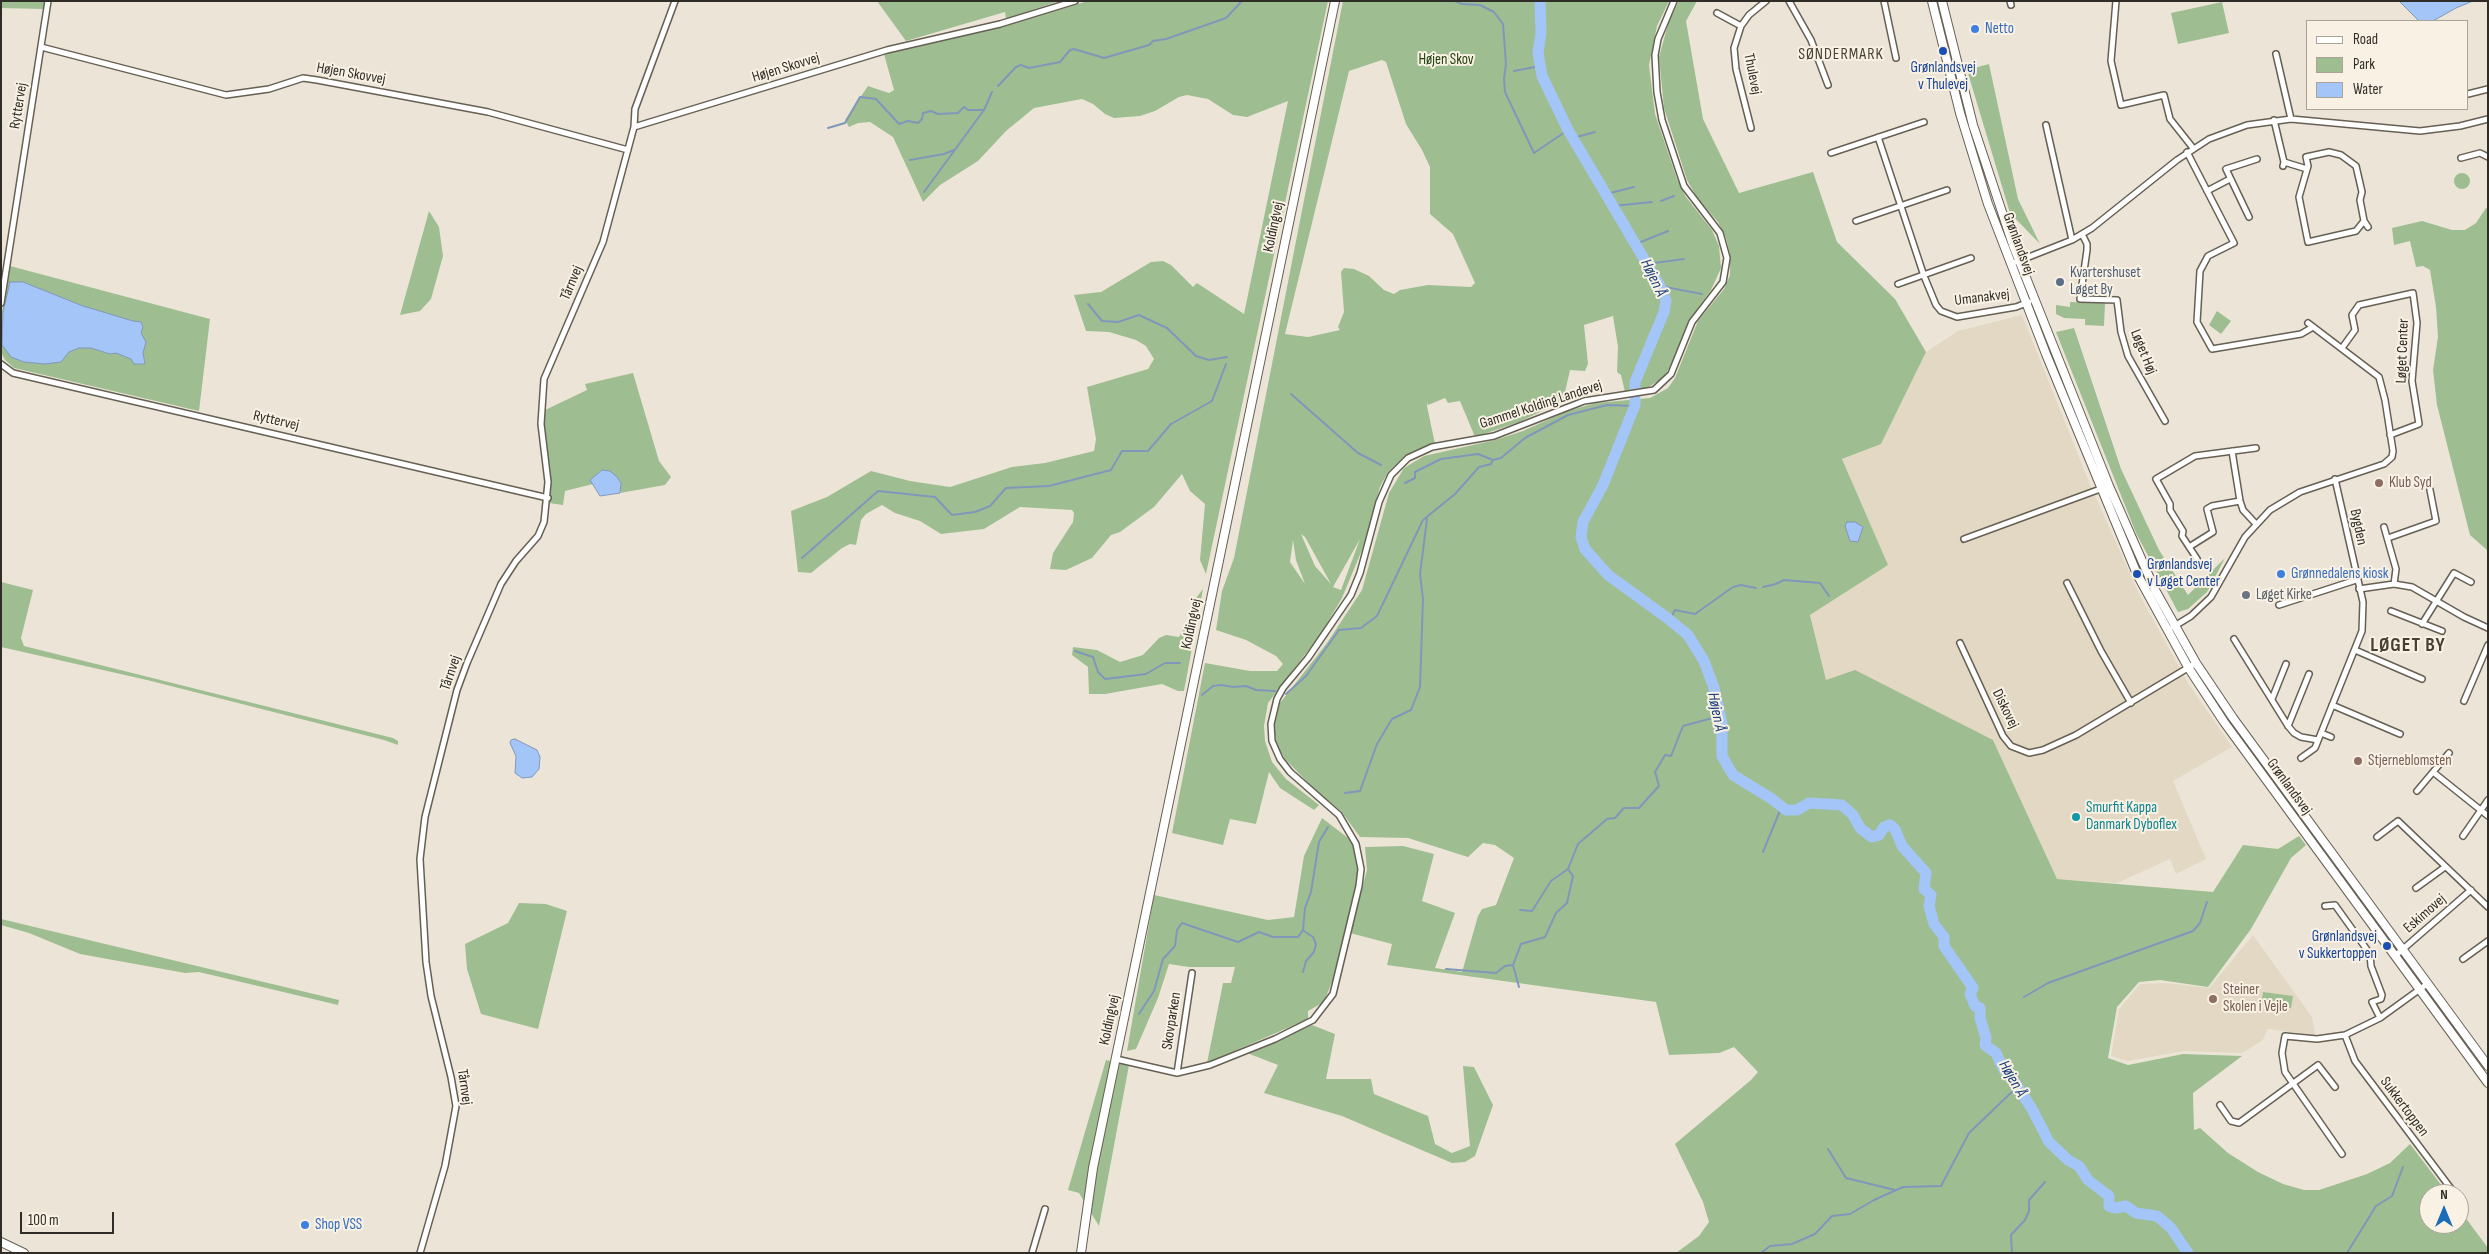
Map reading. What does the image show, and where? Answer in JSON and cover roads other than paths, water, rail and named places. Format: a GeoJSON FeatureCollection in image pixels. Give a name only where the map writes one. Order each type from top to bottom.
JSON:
{"type":"FeatureCollection","features":[{"type":"Feature","properties":{"kind":"street","name":"Ryttervej"},"geometry":{"type":"LineString","coordinates":[[1,303],[48,1]]}},
{"type":"Feature","properties":{"kind":"street"},"geometry":{"type":"LineString","coordinates":[[634,127],[635,109],[675,1]]}},
{"type":"Feature","properties":{"kind":"street","name":"Højen Skovvej"},"geometry":{"type":"LineString","coordinates":[[634,127],[887,50],[1000,24],[1075,1]]}},
{"type":"Feature","properties":{"kind":"street","name":"Koldingvej"},"geometry":{"type":"LineString","coordinates":[[1081,1253],[1092,1177],[1335,1]]}},
{"type":"Feature","properties":{"kind":"street","name":"Gammel Kolding Landevej"},"geometry":{"type":"LineString","coordinates":[[1116,1059],[1177,1072],[1210,1065],[1275,1039],[1314,1020],[1333,994],[1359,886],[1361,869],[1356,844],[1339,815],[1290,772],[1280,759],[1272,741],[1272,724],[1277,699],[1283,688],[1308,658],[1351,595],[1360,572],[1379,502],[1392,475],[1408,458],[1432,448],[1494,436],[1584,401],[1640,394],[1654,390],[1671,374],[1692,322],[1723,282],[1727,258],[1720,233],[1684,186],[1662,120],[1657,92],[1655,55],[1658,39],[1674,1]]}},
{"type":"Feature","properties":{"kind":"street","name":"Thulevej"},"geometry":{"type":"LineString","coordinates":[[1751,128],[1735,58],[1736,39],[1741,26],[1749,15],[1766,1]]}},
{"type":"Feature","properties":{"kind":"street"},"geometry":{"type":"LineString","coordinates":[[1789,1],[1811,40],[1828,85]]}},
{"type":"Feature","properties":{"kind":"street"},"geometry":{"type":"LineString","coordinates":[[1884,1],[1896,58]]}},
{"type":"Feature","properties":{"kind":"street","name":"Grønlandsvej"},"geometry":{"type":"LineString","coordinates":[[1932,1],[1964,126],[1986,198],[2010,264],[2100,489],[2137,574],[2188,667],[2239,743],[2488,1083]]}},
{"type":"Feature","properties":{"kind":"street","name":"Grønlandsvej"},"geometry":{"type":"LineString","coordinates":[[1942,1],[1973,126],[2019,261],[2141,562],[2196,663],[2257,752],[2488,1066]]}},
{"type":"Feature","properties":{"kind":"street"},"geometry":{"type":"LineString","coordinates":[[2116,1],[2111,61],[2121,105],[2164,95],[2170,119],[2193,148]]}},
{"type":"Feature","properties":{"kind":"street"},"geometry":{"type":"LineString","coordinates":[[1717,13],[1741,26]]}},
{"type":"Feature","properties":{"kind":"street","name":"Højen Skovvej"},"geometry":{"type":"LineString","coordinates":[[41,47],[226,95],[269,89],[303,78],[488,112],[628,150]]}},
{"type":"Feature","properties":{"kind":"street"},"geometry":{"type":"LineString","coordinates":[[2276,54],[2291,119]]}},
{"type":"Feature","properties":{"kind":"street"},"geometry":{"type":"LineString","coordinates":[[2469,94],[2488,89]]}},
{"type":"Feature","properties":{"kind":"street"},"geometry":{"type":"LineString","coordinates":[[2010,264],[2072,240],[2082,234],[2125,203],[2187,152],[2228,130],[2274,120],[2291,119],[2420,131],[2460,126],[2488,119]]}},
{"type":"Feature","properties":{"kind":"street"},"geometry":{"type":"LineString","coordinates":[[2274,120],[2283,164],[2307,169]]}},
{"type":"Feature","properties":{"kind":"street"},"geometry":{"type":"LineString","coordinates":[[1831,153],[1924,122]]}},
{"type":"Feature","properties":{"kind":"street"},"geometry":{"type":"LineString","coordinates":[[2046,126],[2072,240]]}},
{"type":"Feature","properties":{"kind":"street","name":"Tårnvej"},"geometry":{"type":"LineString","coordinates":[[420,1253],[445,1166],[456,1106],[451,1077],[431,996],[426,962],[420,859],[425,817],[457,690],[467,663],[502,584],[516,561],[542,529],[548,498],[548,482],[541,424],[544,379],[603,242],[634,127]]}},
{"type":"Feature","properties":{"kind":"street","name":"Umanakvej"},"geometry":{"type":"LineString","coordinates":[[1878,137],[1924,276],[1936,305],[1949,315],[1957,317],[2026,304],[2034,300]]}},
{"type":"Feature","properties":{"kind":"street"},"geometry":{"type":"LineString","coordinates":[[2187,152],[2207,191],[2230,179]]}},
{"type":"Feature","properties":{"kind":"street"},"geometry":{"type":"LineString","coordinates":[[2364,221],[2356,231],[2308,242],[2299,196],[2307,169],[2306,157],[2329,152],[2341,155],[2356,166],[2364,221],[2368,227]]}},
{"type":"Feature","properties":{"kind":"street"},"geometry":{"type":"LineString","coordinates":[[2461,158],[2480,154],[2488,157]]}},
{"type":"Feature","properties":{"kind":"street"},"geometry":{"type":"LineString","coordinates":[[2249,217],[2226,169],[2257,159]]}},
{"type":"Feature","properties":{"kind":"street"},"geometry":{"type":"LineString","coordinates":[[1856,221],[1947,190]]}},
{"type":"Feature","properties":{"kind":"street","name":"Løget Center"},"geometry":{"type":"LineString","coordinates":[[2167,631],[2175,627],[2211,598],[2242,543],[2256,524],[2286,499],[2388,460],[2393,452],[2379,377],[2310,325],[2301,334],[2212,349],[2197,322],[2200,271],[2208,256],[2234,243],[2207,191]]}},
{"type":"Feature","properties":{"kind":"street","name":"Løget Høj"},"geometry":{"type":"LineString","coordinates":[[2082,234],[2088,244],[2080,299],[2117,300],[2121,332],[2128,356],[2165,421]]}},
{"type":"Feature","properties":{"kind":"street"},"geometry":{"type":"LineString","coordinates":[[1898,284],[1971,258]]}},
{"type":"Feature","properties":{"kind":"street","name":"Løget Center"},"geometry":{"type":"LineString","coordinates":[[2342,348],[2355,330],[2352,315],[2359,305],[2413,293],[2417,323],[2412,381],[2420,424],[2390,435]]}},
{"type":"Feature","properties":{"kind":"street","name":"Ryttervej"},"geometry":{"type":"LineString","coordinates":[[1,364],[14,373],[548,498]]}},
{"type":"Feature","properties":{"kind":"street"},"geometry":{"type":"LineString","coordinates":[[2197,559],[2182,536],[2183,531],[2170,510],[2170,504],[2156,479],[2188,459],[2256,448]]}},
{"type":"Feature","properties":{"kind":"street"},"geometry":{"type":"LineString","coordinates":[[2232,452],[2240,501],[2243,510],[2256,524]]}},
{"type":"Feature","properties":{"kind":"street","name":"Bygden"},"geometry":{"type":"LineString","coordinates":[[2301,758],[2315,748],[2362,631],[2364,615],[2360,589],[2356,580],[2335,479]]}},
{"type":"Feature","properties":{"kind":"street"},"geometry":{"type":"LineString","coordinates":[[1964,538],[2109,486]]}},
{"type":"Feature","properties":{"kind":"street"},"geometry":{"type":"LineString","coordinates":[[2388,538],[2436,522],[2430,490]]}},
{"type":"Feature","properties":{"kind":"street"},"geometry":{"type":"LineString","coordinates":[[2189,546],[2213,532],[2207,509],[2212,506],[2240,501]]}},
{"type":"Feature","properties":{"kind":"street"},"geometry":{"type":"LineString","coordinates":[[2384,527],[2396,569],[2394,584]]}},
{"type":"Feature","properties":{"kind":"street"},"geometry":{"type":"LineString","coordinates":[[2422,624],[2454,572],[2471,582]]}},
{"type":"Feature","properties":{"kind":"street"},"geometry":{"type":"LineString","coordinates":[[2279,605],[2356,580]]}},
{"type":"Feature","properties":{"kind":"street"},"geometry":{"type":"LineString","coordinates":[[2067,583],[2101,651],[2131,702]]}},
{"type":"Feature","properties":{"kind":"street"},"geometry":{"type":"LineString","coordinates":[[2360,589],[2394,584],[2412,587],[2464,618],[2488,628]]}},
{"type":"Feature","properties":{"kind":"street"},"geometry":{"type":"LineString","coordinates":[[2392,611],[2442,632]]}},
{"type":"Feature","properties":{"kind":"street"},"geometry":{"type":"LineString","coordinates":[[2234,639],[2288,726],[2301,737],[2318,740]]}},
{"type":"Feature","properties":{"kind":"street","name":"Diskovej"},"geometry":{"type":"LineString","coordinates":[[1960,643],[2003,736],[2011,746],[2023,751],[2043,750],[2076,735],[2196,663]]}},
{"type":"Feature","properties":{"kind":"street"},"geometry":{"type":"LineString","coordinates":[[2464,701],[2488,645]]}},
{"type":"Feature","properties":{"kind":"street"},"geometry":{"type":"LineString","coordinates":[[2355,650],[2422,679]]}},
{"type":"Feature","properties":{"kind":"street"},"geometry":{"type":"LineString","coordinates":[[2272,699],[2286,664]]}},
{"type":"Feature","properties":{"kind":"street"},"geometry":{"type":"LineString","coordinates":[[2288,726],[2309,674]]}},
{"type":"Feature","properties":{"kind":"street"},"geometry":{"type":"LineString","coordinates":[[2332,705],[2400,734]]}},
{"type":"Feature","properties":{"kind":"street"},"geometry":{"type":"LineString","coordinates":[[2320,733],[2331,737]]}},
{"type":"Feature","properties":{"kind":"street"},"geometry":{"type":"LineString","coordinates":[[2417,791],[2449,753]]}},
{"type":"Feature","properties":{"kind":"street"},"geometry":{"type":"LineString","coordinates":[[2433,772],[2488,816]]}},
{"type":"Feature","properties":{"kind":"street"},"geometry":{"type":"LineString","coordinates":[[2463,836],[2488,800]]}},
{"type":"Feature","properties":{"kind":"street","name":"Eskimovej"},"geometry":{"type":"LineString","coordinates":[[2377,837],[2398,821],[2488,907]]}},
{"type":"Feature","properties":{"kind":"street","name":"Eskimovej"},"geometry":{"type":"LineString","coordinates":[[2416,888],[2445,867]]}},
{"type":"Feature","properties":{"kind":"street","name":"Eskimovej"},"geometry":{"type":"LineString","coordinates":[[2395,956],[2471,890]]}},
{"type":"Feature","properties":{"kind":"street"},"geometry":{"type":"LineString","coordinates":[[2325,906],[2335,905],[2370,954],[2376,981],[2382,995],[2381,999],[2372,1002],[2380,1018]]}},
{"type":"Feature","properties":{"kind":"street"},"geometry":{"type":"LineString","coordinates":[[2463,959],[2488,941]]}},
{"type":"Feature","properties":{"kind":"street","name":"Skovparken"},"geometry":{"type":"LineString","coordinates":[[1177,1072],[1192,973]]}},
{"type":"Feature","properties":{"kind":"street"},"geometry":{"type":"LineString","coordinates":[[2342,1154],[2284,1072],[2282,1062],[2285,1036],[2317,1039],[2345,1035],[2380,1018],[2427,984]]}},
{"type":"Feature","properties":{"kind":"street","name":"Sukkertoppen"},"geometry":{"type":"LineString","coordinates":[[2345,1035],[2354,1061],[2447,1184]]}},
{"type":"Feature","properties":{"kind":"street"},"geometry":{"type":"LineString","coordinates":[[2220,1105],[2231,1121],[2235,1124],[2239,1123],[2318,1065],[2335,1087]]}},
{"type":"Feature","properties":{"kind":"street"},"geometry":{"type":"LineString","coordinates":[[1032,1253],[1045,1209]]}},
{"type":"Feature","properties":{"kind":"street"},"geometry":{"type":"LineString","coordinates":[[1,1242],[24,1253]]}},
{"type":"Feature","properties":{"kind":"water"},"geometry":{"type":"Polygon","coordinates":[[[2399,1],[2473,1],[2435,20],[2418,20],[2399,1]]]}},
{"type":"Feature","properties":{"kind":"water"},"geometry":{"type":"Polygon","coordinates":[[[10,282],[23,282],[83,306],[141,322],[143,327],[141,333],[146,342],[143,353],[145,364],[134,364],[131,359],[116,353],[110,354],[91,348],[79,348],[69,352],[61,362],[45,364],[24,362],[11,357],[2,345],[3,312],[10,282]]]}},
{"type":"Feature","properties":{"kind":"water"},"geometry":{"type":"Polygon","coordinates":[[[602,470],[610,471],[617,477],[621,483],[620,493],[600,496],[590,480],[602,470]]]}},
{"type":"Feature","properties":{"kind":"water"},"geometry":{"type":"Polygon","coordinates":[[[1847,522],[1855,522],[1863,527],[1858,542],[1850,541],[1845,526],[1847,522]]]}},
{"type":"Feature","properties":{"kind":"water"},"geometry":{"type":"Polygon","coordinates":[[[515,739],[537,750],[540,757],[539,769],[532,777],[522,778],[515,773],[516,756],[510,743],[511,740],[515,739]]]}},
{"type":"Feature","properties":{"kind":"waterway"},"geometry":{"type":"LineString","coordinates":[[998,86],[1016,67],[1021,65],[1029,68],[1060,62],[1070,50],[1074,49],[1104,58],[1149,45],[1153,41],[1166,39],[1226,18],[1242,1]]}},
{"type":"Feature","properties":{"kind":"waterway"},"geometry":{"type":"LineString","coordinates":[[1455,1],[1462,4],[1480,5],[1494,12],[1503,24],[1506,64],[1505,92],[1534,153],[1568,130]]}},
{"type":"Feature","properties":{"kind":"waterway","name":"Højen Å"},"geometry":{"type":"LineString","coordinates":[[1540,1],[1541,33],[1538,53],[1542,76],[1568,130],[1660,286],[1666,301],[1664,312],[1635,382],[1635,405],[1603,485],[1583,522],[1581,537],[1585,549],[1608,575],[1688,635],[1704,661],[1714,688],[1722,724],[1722,756],[1733,775],[1786,810],[1797,810],[1809,803],[1842,805],[1853,815],[1860,828],[1872,837],[1879,835],[1884,827],[1890,825],[1895,829],[1902,846],[1926,873],[1924,889],[1931,895],[1929,906],[1934,924],[1944,937],[1944,946],[1973,988],[1970,994],[1975,1006],[1980,1008],[1980,1018],[1986,1038],[1985,1045],[1996,1053],[2004,1070],[2012,1078],[2032,1109],[2049,1142],[2068,1160],[2079,1166],[2088,1180],[2109,1196],[2109,1206],[2115,1208],[2126,1206],[2136,1213],[2157,1216],[2171,1228],[2188,1253]]}},
{"type":"Feature","properties":{"kind":"waterway"},"geometry":{"type":"LineString","coordinates":[[1514,71],[1540,66]]}},
{"type":"Feature","properties":{"kind":"waterway"},"geometry":{"type":"LineString","coordinates":[[924,192],[984,110],[992,92]]}},
{"type":"Feature","properties":{"kind":"waterway"},"geometry":{"type":"LineString","coordinates":[[828,128],[845,123],[860,97],[876,99],[899,124],[908,121],[918,123],[922,119],[923,113],[931,111],[938,114],[958,113],[964,107],[968,110],[984,110]]}},
{"type":"Feature","properties":{"kind":"waterway"},"geometry":{"type":"LineString","coordinates":[[1573,138],[1595,132]]}},
{"type":"Feature","properties":{"kind":"waterway"},"geometry":{"type":"LineString","coordinates":[[910,160],[944,154],[954,150]]}},
{"type":"Feature","properties":{"kind":"waterway"},"geometry":{"type":"LineString","coordinates":[[1606,194],[1634,187]]}},
{"type":"Feature","properties":{"kind":"waterway"},"geometry":{"type":"LineString","coordinates":[[1661,201],[1674,196]]}},
{"type":"Feature","properties":{"kind":"waterway"},"geometry":{"type":"LineString","coordinates":[[1613,206],[1652,202]]}},
{"type":"Feature","properties":{"kind":"waterway"},"geometry":{"type":"LineString","coordinates":[[1636,244],[1668,231]]}},
{"type":"Feature","properties":{"kind":"waterway"},"geometry":{"type":"LineString","coordinates":[[1647,264],[1684,259]]}},
{"type":"Feature","properties":{"kind":"waterway"},"geometry":{"type":"LineString","coordinates":[[1660,286],[1702,294]]}},
{"type":"Feature","properties":{"kind":"waterway"},"geometry":{"type":"LineString","coordinates":[[1088,304],[1102,321],[1118,322],[1139,315],[1167,328],[1196,356],[1209,360],[1227,357]]}},
{"type":"Feature","properties":{"kind":"waterway"},"geometry":{"type":"LineString","coordinates":[[802,558],[878,491],[935,497],[952,515],[975,512],[990,506],[1006,488],[1049,486],[1111,470],[1122,451],[1148,451],[1171,424],[1212,401],[1226,364]]}},
{"type":"Feature","properties":{"kind":"waterway"},"geometry":{"type":"LineString","coordinates":[[1291,394],[1358,453],[1381,465]]}},
{"type":"Feature","properties":{"kind":"waterway"},"geometry":{"type":"LineString","coordinates":[[1405,483],[1415,478],[1415,472],[1441,459],[1478,454],[1493,460],[1501,458],[1525,438],[1568,415],[1607,405],[1635,406]]}},
{"type":"Feature","properties":{"kind":"waterway"},"geometry":{"type":"LineString","coordinates":[[1286,694],[1306,676],[1339,630],[1361,628],[1377,616],[1423,520],[1455,494],[1479,467],[1491,464],[1493,460]]}},
{"type":"Feature","properties":{"kind":"waterway"},"geometry":{"type":"LineString","coordinates":[[1345,793],[1360,791],[1377,744],[1392,719],[1411,710],[1420,687],[1423,599],[1420,574],[1427,519]]}},
{"type":"Feature","properties":{"kind":"waterway"},"geometry":{"type":"LineString","coordinates":[[1763,587],[1784,580],[1820,583],[1829,596]]}},
{"type":"Feature","properties":{"kind":"waterway"},"geometry":{"type":"LineString","coordinates":[[1670,620],[1675,610],[1695,614],[1733,587],[1741,585],[1756,588]]}},
{"type":"Feature","properties":{"kind":"waterway"},"geometry":{"type":"LineString","coordinates":[[1075,651],[1093,657],[1098,672],[1105,679],[1146,674],[1165,663],[1180,663]]}},
{"type":"Feature","properties":{"kind":"waterway"},"geometry":{"type":"LineString","coordinates":[[1202,695],[1213,686],[1221,685],[1233,687],[1246,686],[1256,690],[1275,691]]}},
{"type":"Feature","properties":{"kind":"waterway"},"geometry":{"type":"LineString","coordinates":[[1446,969],[1496,973],[1505,966],[1513,965],[1521,944],[1545,937],[1556,913],[1567,903],[1573,876],[1568,869],[1578,844],[1607,819],[1615,818],[1624,808],[1639,808],[1659,786],[1655,772],[1665,755],[1671,756],[1683,726],[1720,716]]}},
{"type":"Feature","properties":{"kind":"waterway"},"geometry":{"type":"LineString","coordinates":[[1763,852],[1781,808]]}},
{"type":"Feature","properties":{"kind":"waterway"},"geometry":{"type":"LineString","coordinates":[[1139,1014],[1154,991],[1163,959],[1175,946],[1177,930],[1182,923],[1238,942],[1259,932],[1273,937],[1298,937],[1303,930],[1305,908],[1311,892],[1319,842],[1328,827]]}},
{"type":"Feature","properties":{"kind":"waterway"},"geometry":{"type":"LineString","coordinates":[[1520,910],[1532,911],[1551,881],[1568,869]]}},
{"type":"Feature","properties":{"kind":"waterway"},"geometry":{"type":"LineString","coordinates":[[2024,997],[2048,983],[2193,931],[2200,923],[2207,902]]}},
{"type":"Feature","properties":{"kind":"waterway"},"geometry":{"type":"LineString","coordinates":[[1303,972],[1306,961],[1314,952],[1316,944],[1313,937],[1304,931]]}},
{"type":"Feature","properties":{"kind":"waterway"},"geometry":{"type":"LineString","coordinates":[[1513,965],[1519,987]]}},
{"type":"Feature","properties":{"kind":"waterway"},"geometry":{"type":"LineString","coordinates":[[1761,1253],[1770,1246],[1792,1244],[1815,1234],[1832,1216],[1850,1214],[1874,1200],[1903,1187],[1941,1186],[1969,1133],[2017,1087]]}},
{"type":"Feature","properties":{"kind":"waterway"},"geometry":{"type":"LineString","coordinates":[[1828,1149],[1846,1178],[1895,1190]]}},
{"type":"Feature","properties":{"kind":"waterway"},"geometry":{"type":"LineString","coordinates":[[2347,1253],[2376,1206],[2392,1196],[2403,1167]]}},
{"type":"Feature","properties":{"kind":"waterway"},"geometry":{"type":"LineString","coordinates":[[2012,1253],[2011,1235],[2025,1220],[2029,1211],[2029,1200],[2045,1182]]}},
{"type":"Feature","properties":{"kind":"place","name":"Netto"},"geometry":{"type":"Point","coordinates":[1975,29]}},
{"type":"Feature","properties":{"kind":"place","name":"Grønlandsvej v Thulevej"},"geometry":{"type":"Point","coordinates":[1943,51]}},
{"type":"Feature","properties":{"kind":"place","name":"Kvartershuset Løget By"},"geometry":{"type":"Point","coordinates":[2060,282]}},
{"type":"Feature","properties":{"kind":"place","name":"Klub Syd"},"geometry":{"type":"Point","coordinates":[2379,483]}},
{"type":"Feature","properties":{"kind":"place","name":"Grønlandsvej v Løget Center"},"geometry":{"type":"Point","coordinates":[2137,574]}},
{"type":"Feature","properties":{"kind":"place","name":"Grønnedalens kiosk"},"geometry":{"type":"Point","coordinates":[2281,574]}},
{"type":"Feature","properties":{"kind":"place","name":"Løget Kirke"},"geometry":{"type":"Point","coordinates":[2246,595]}},
{"type":"Feature","properties":{"kind":"place","name":"Stjerneblomsten"},"geometry":{"type":"Point","coordinates":[2358,761]}},
{"type":"Feature","properties":{"kind":"place","name":"Smurfit Kappa Danmark Dyboflex"},"geometry":{"type":"Point","coordinates":[2076,817]}},
{"type":"Feature","properties":{"kind":"place","name":"Grønlandsvej v Sukkertoppen"},"geometry":{"type":"Point","coordinates":[2387,946]}},
{"type":"Feature","properties":{"kind":"place","name":"Steiner Skolen i Vejle"},"geometry":{"type":"Point","coordinates":[2213,999]}},
{"type":"Feature","properties":{"kind":"place","name":"Shop VSS"},"geometry":{"type":"Point","coordinates":[305,1225]}},
{"type":"Feature","properties":{"kind":"district","name":"SØNDERMARK"},"geometry":{"type":"Point","coordinates":[1841,55]}},
{"type":"Feature","properties":{"kind":"district","name":"LØGET BY"},"geometry":{"type":"Point","coordinates":[2408,646]}},
{"type":"Feature","properties":{"kind":"park label","name":"Højen Skov"},"geometry":{"type":"Point","coordinates":[1446,60]}}]}
